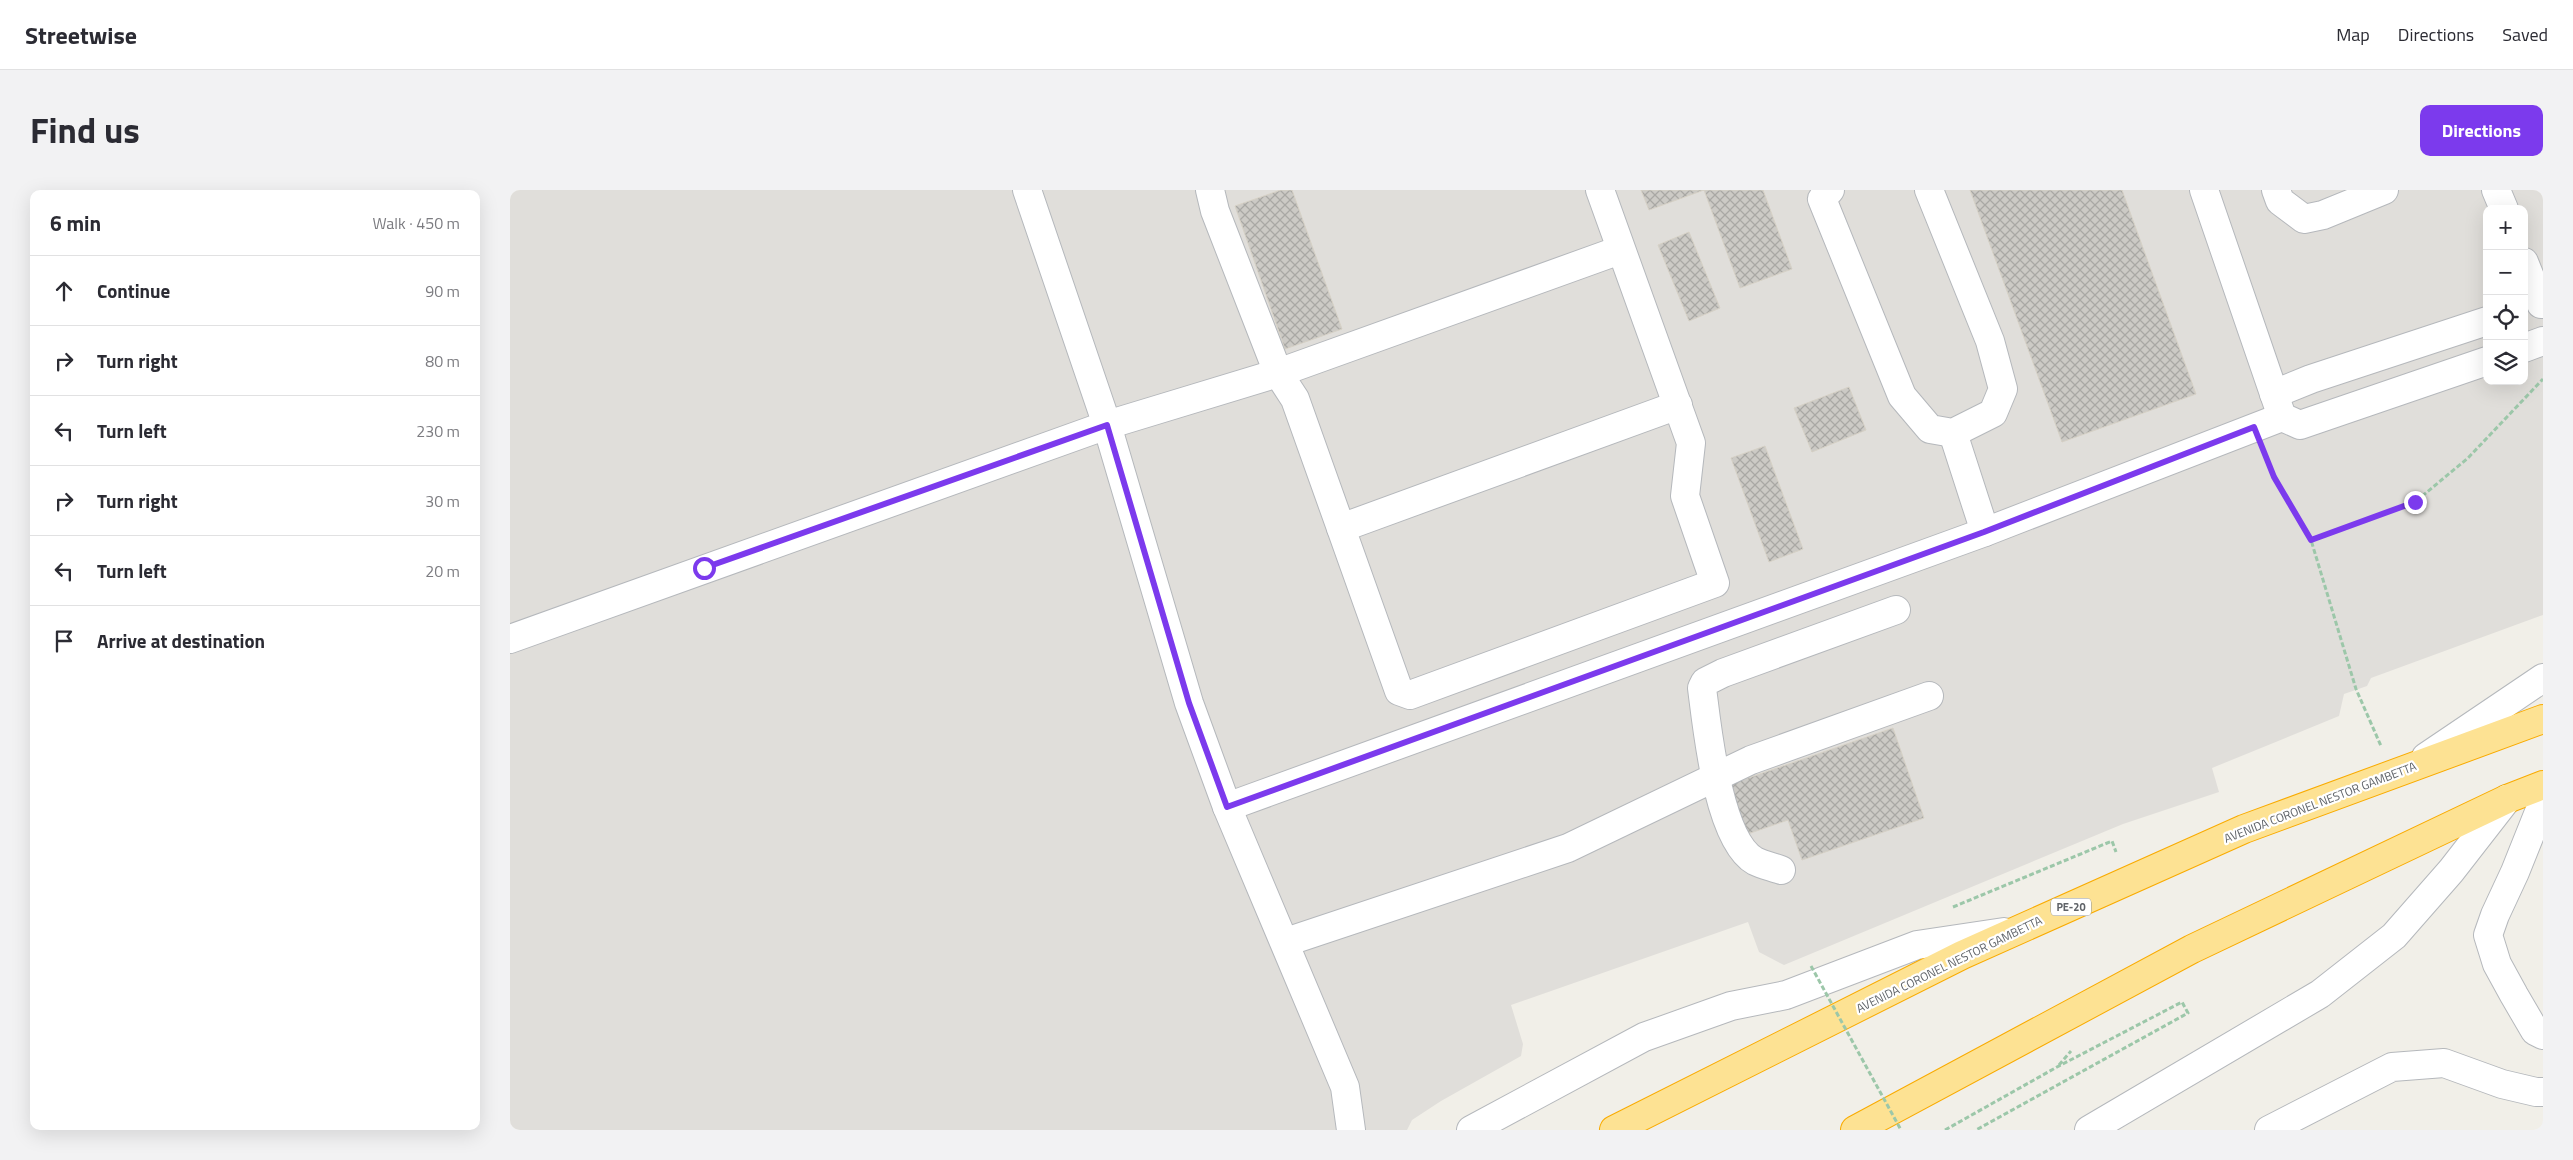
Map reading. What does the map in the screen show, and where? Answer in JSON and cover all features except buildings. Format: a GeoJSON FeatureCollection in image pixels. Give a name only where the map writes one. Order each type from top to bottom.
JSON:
{"type":"FeatureCollection","features":[{"type":"Feature","properties":{"kind":"highway","name":"AVENIDA CORONEL NESTOR GAMBETTA"},"geometry":{"type":"LineString","coordinates":[[1614,1130],[1962,955],[2244,829],[2543,719]]}},
{"type":"Feature","properties":{"kind":"highway"},"geometry":{"type":"LineString","coordinates":[[1855,1130],[2192,949],[2507,799],[2543,785]]}},
{"type":"Feature","properties":{"kind":"lane"},"geometry":{"type":"LineString","coordinates":[[1027,190],[1107,425],[1189,703],[1227,807],[1286,942],[1345,1087],[1351,1130]]}},
{"type":"Feature","properties":{"kind":"lane"},"geometry":{"type":"LineString","coordinates":[[1210,190],[1215,211],[1278,373],[1295,399],[1399,691],[1410,695],[1715,583],[1685,496],[1691,442],[1620,250],[1600,190]]}},
{"type":"Feature","properties":{"kind":"lane"},"geometry":{"type":"LineString","coordinates":[[1830,190],[1822,199],[1902,396],[1930,429],[1953,433],[1993,413],[2004,389],[1990,341],[1929,190]]}},
{"type":"Feature","properties":{"kind":"lane"},"geometry":{"type":"LineString","coordinates":[[2204,190],[2278,405],[2300,425],[2483,362]]}},
{"type":"Feature","properties":{"kind":"lane"},"geometry":{"type":"LineString","coordinates":[[2276,190],[2280,201],[2304,218],[2323,215],[2369,193]]}},
{"type":"Feature","properties":{"kind":"lane"},"geometry":{"type":"LineString","coordinates":[[2496,190],[2502,205]]}},
{"type":"Feature","properties":{"kind":"lane"},"geometry":{"type":"LineString","coordinates":[[510,639],[1107,425],[1278,373],[1620,250]]}},
{"type":"Feature","properties":{"kind":"lane"},"geometry":{"type":"LineString","coordinates":[[2528,276],[2536,305]]}},
{"type":"Feature","properties":{"kind":"lane"},"geometry":{"type":"LineString","coordinates":[[1227,807],[1984,532],[2254,427],[2278,405],[2311,380],[2483,323]]}},
{"type":"Feature","properties":{"kind":"lane"},"geometry":{"type":"LineString","coordinates":[[2528,347],[2543,341]]}},
{"type":"Feature","properties":{"kind":"lane"},"geometry":{"type":"LineString","coordinates":[[1341,528],[1678,405]]}},
{"type":"Feature","properties":{"kind":"lane"},"geometry":{"type":"LineString","coordinates":[[1953,433],[1984,532]]}},
{"type":"Feature","properties":{"kind":"lane"},"geometry":{"type":"LineString","coordinates":[[1781,870],[1754,861],[1743,849],[1730,825],[1715,777],[1702,688],[1705,682],[1723,673],[1896,610]]}},
{"type":"Feature","properties":{"kind":"lane"},"geometry":{"type":"LineString","coordinates":[[2411,768],[2543,678]]}},
{"type":"Feature","properties":{"kind":"lane"},"geometry":{"type":"LineString","coordinates":[[1286,942],[1568,848],[1751,760],[1929,696]]}},
{"type":"Feature","properties":{"kind":"lane"},"geometry":{"type":"LineString","coordinates":[[2089,1130],[2320,994],[2394,936],[2452,871],[2507,799]]}},
{"type":"Feature","properties":{"kind":"lane"},"geometry":{"type":"LineString","coordinates":[[2543,802],[2488,936],[2497,964],[2514,995],[2535,1031],[2543,1035]]}},
{"type":"Feature","properties":{"kind":"lane"},"geometry":{"type":"LineString","coordinates":[[1471,1130],[1653,1034],[1731,1006],[1786,995],[1917,945],[2020,929]]}},
{"type":"Feature","properties":{"kind":"lane"},"geometry":{"type":"LineString","coordinates":[[2269,1130],[2392,1067],[2444,1063],[2502,1084],[2543,1092]]}},
{"type":"Feature","properties":{"kind":"path"},"geometry":{"type":"LineString","coordinates":[[2311,540],[2415,502],[2468,458],[2543,379]]}},
{"type":"Feature","properties":{"kind":"path"},"geometry":{"type":"LineString","coordinates":[[2254,427],[2274,477],[2311,540],[2356,690],[2383,751]]}},
{"type":"Feature","properties":{"kind":"path"},"geometry":{"type":"LineString","coordinates":[[1948,909],[2112,841],[2118,855]]}},
{"type":"Feature","properties":{"kind":"path"},"geometry":{"type":"LineString","coordinates":[[1820,962],[1811,966],[1901,1130]]}},
{"type":"Feature","properties":{"kind":"path"},"geometry":{"type":"LineString","coordinates":[[1945,1130],[2057,1067],[2182,1002],[2188,1014],[1976,1130]]}},
{"type":"Feature","properties":{"kind":"shaded area"},"geometry":{"type":"Polygon","coordinates":[[[510,190],[2543,190],[2543,615],[2371,678],[2367,686],[2344,694],[2339,716],[2212,768],[2219,792],[2123,824],[1784,965],[1759,952],[1748,922],[1511,1005],[1523,1044],[1521,1056],[1441,1101],[1412,1120],[1407,1130],[510,1130],[510,190]]]}},
{"type":"Feature","properties":{"kind":"route"},"geometry":{"type":"LineString","coordinates":[[704,568],[1107,425],[1189,703],[1227,807],[1984,532],[2254,427],[2274,477],[2311,540],[2415,502]]}}]}
